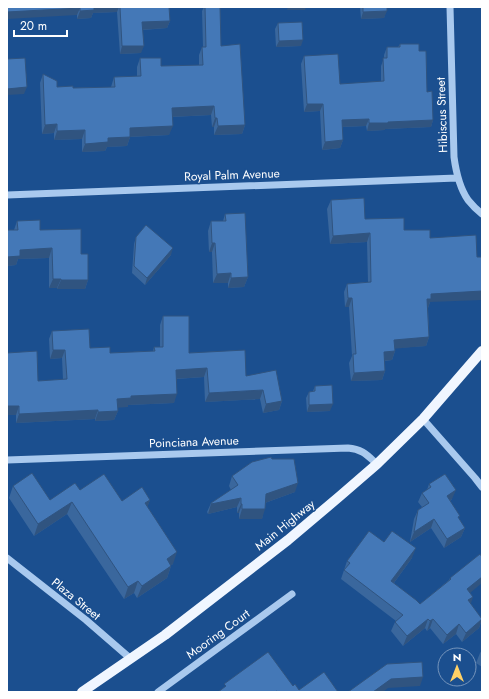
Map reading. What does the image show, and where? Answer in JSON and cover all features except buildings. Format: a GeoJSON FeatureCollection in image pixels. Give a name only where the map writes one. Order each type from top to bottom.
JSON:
{"type":"FeatureCollection","features":[{"type":"Feature","properties":{"kind":"main road","name":"Main Highway"},"geometry":{"type":"LineString","coordinates":[[82,692],[171,630],[288,540],[377,464],[423,419],[482,351]]}},
{"type":"Feature","properties":{"kind":"street","name":"Hibiscus Street"},"geometry":{"type":"LineString","coordinates":[[450,7],[454,157],[457,178],[468,201],[482,214]]}},
{"type":"Feature","properties":{"kind":"street","name":"Royal Palm Avenue"},"geometry":{"type":"LineString","coordinates":[[7,195],[457,178]]}},
{"type":"Feature","properties":{"kind":"street"},"geometry":{"type":"LineString","coordinates":[[423,419],[482,487]]}},
{"type":"Feature","properties":{"kind":"street","name":"Poinciana Avenue"},"geometry":{"type":"LineString","coordinates":[[7,460],[348,448],[362,451],[377,464]]}},
{"type":"Feature","properties":{"kind":"street","name":"Plaza Street"},"geometry":{"type":"LineString","coordinates":[[7,558],[86,620],[131,659]]}},
{"type":"Feature","properties":{"kind":"street","name":"Mooring Court"},"geometry":{"type":"LineString","coordinates":[[158,692],[292,594]]}}]}
